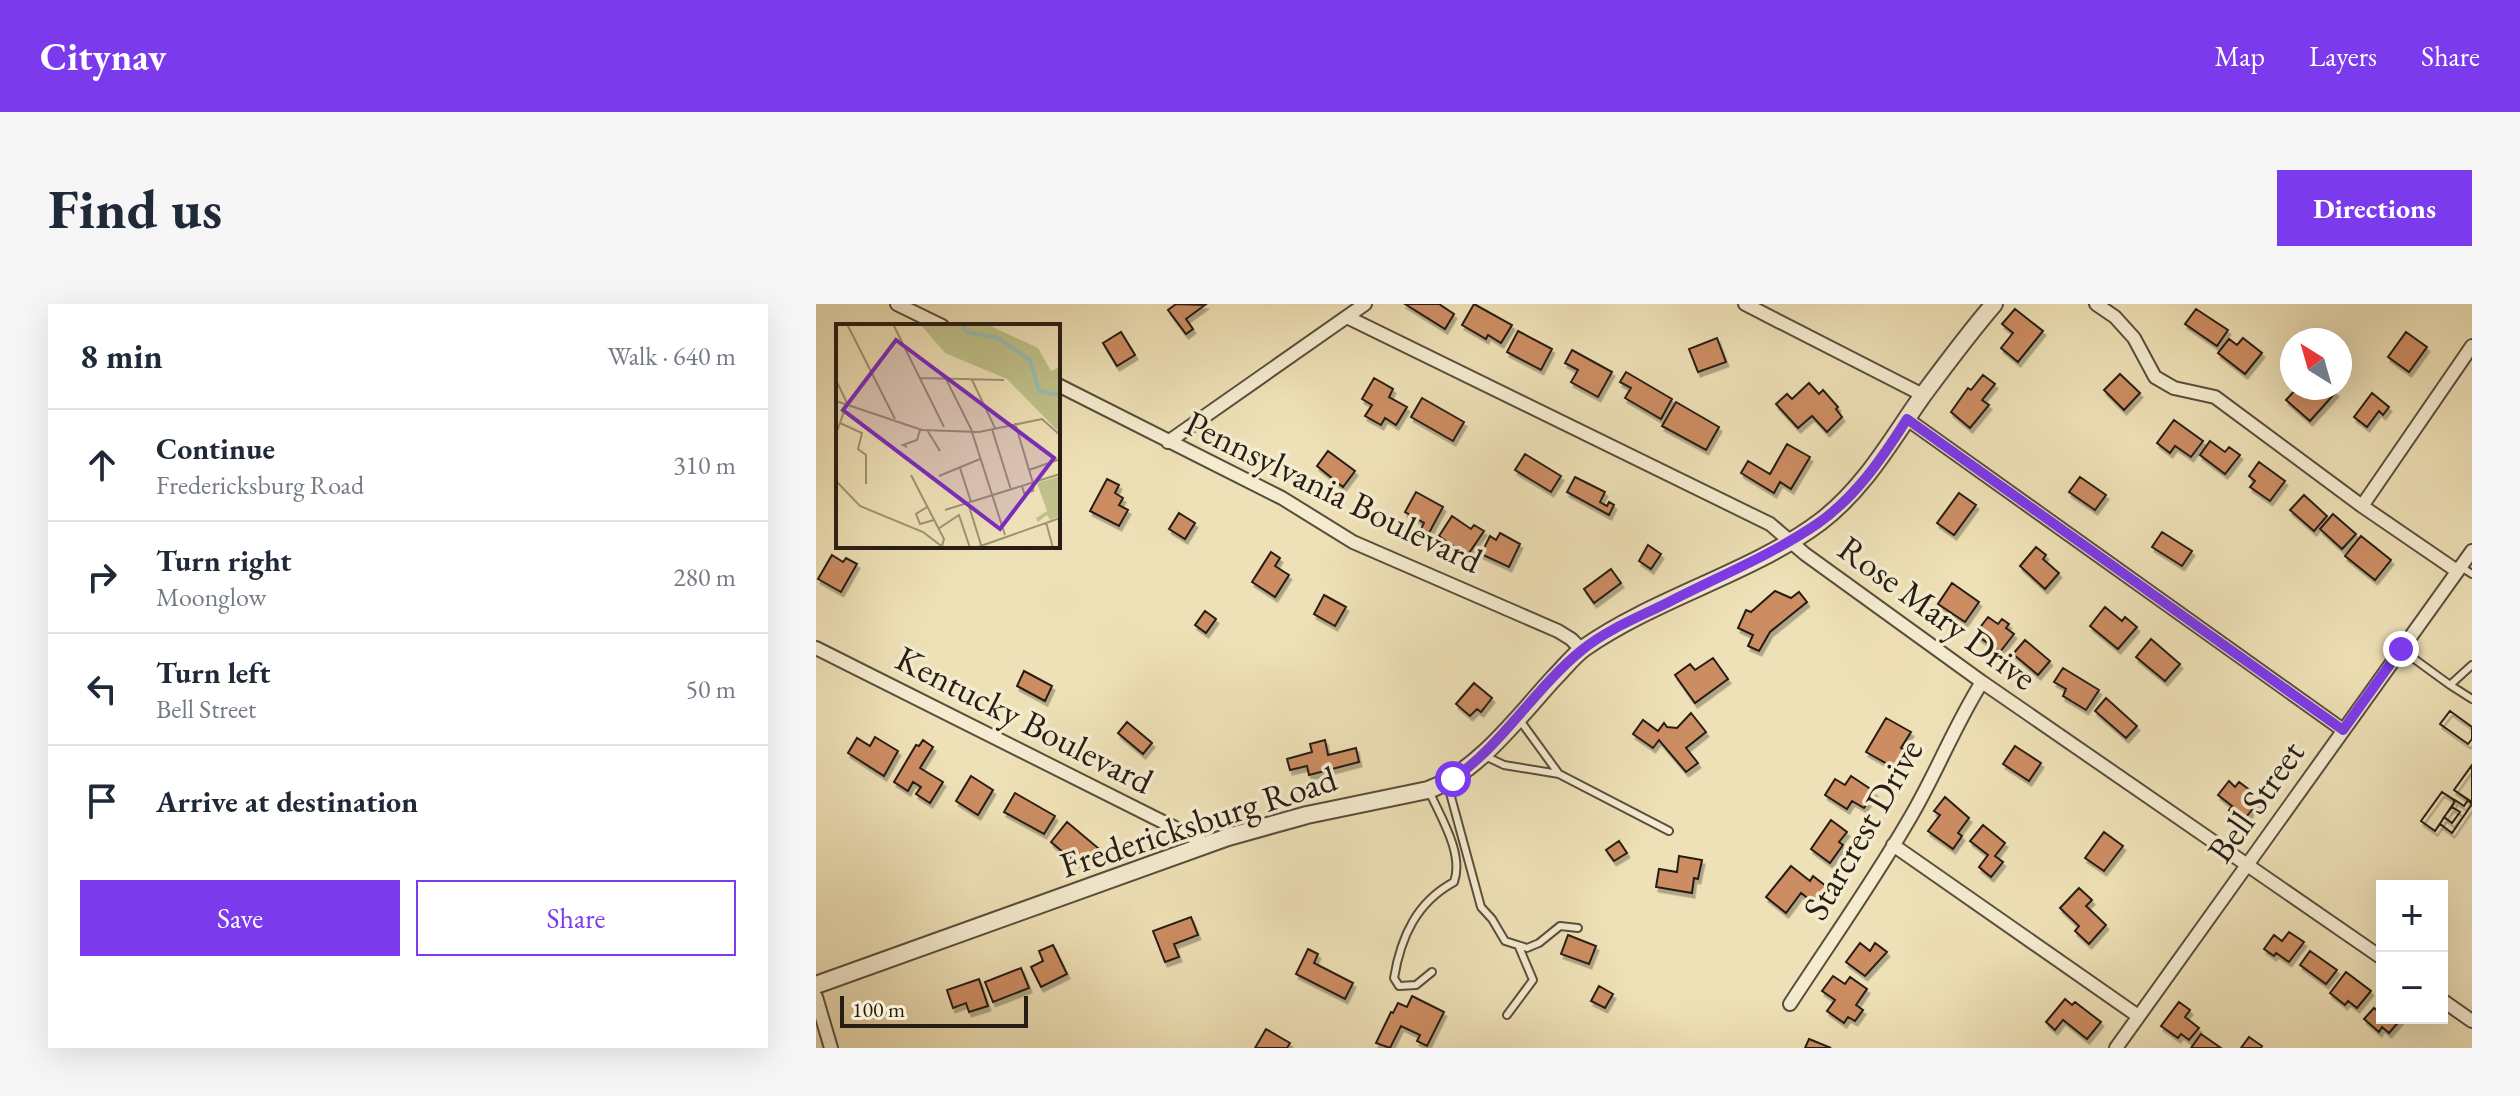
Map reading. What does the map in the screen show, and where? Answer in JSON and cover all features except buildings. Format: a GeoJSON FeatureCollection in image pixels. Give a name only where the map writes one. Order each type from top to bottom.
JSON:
{"type":"FeatureCollection","features":[{"type":"Feature","properties":{"kind":"street"},"geometry":{"type":"LineString","coordinates":[[897,304],[938,324]]}},
{"type":"Feature","properties":{"kind":"street"},"geometry":{"type":"LineString","coordinates":[[1168,442],[1365,304]]}},
{"type":"Feature","properties":{"kind":"street"},"geometry":{"type":"LineString","coordinates":[[1745,304],[1923,395]]}},
{"type":"Feature","properties":{"kind":"street","name":"Fredericksburg Road"},"geometry":{"type":"LineString","coordinates":[[816,985],[1207,844],[1307,815],[1428,790],[1447,782],[1482,754],[1582,650],[1819,523],[1850,495],[1888,449],[1923,395],[1994,304]]}},
{"type":"Feature","properties":{"kind":"street"},"geometry":{"type":"LineString","coordinates":[[2096,304],[2126,327],[2155,377],[2174,388],[2215,397],[2362,506],[2463,571]]}},
{"type":"Feature","properties":{"kind":"street","name":"Rose Mary Drive"},"geometry":{"type":"LineString","coordinates":[[1347,317],[1770,524],[1982,682],[2376,954]]}},
{"type":"Feature","properties":{"kind":"street"},"geometry":{"type":"LineString","coordinates":[[2362,506],[2472,346]]}},
{"type":"Feature","properties":{"kind":"street","name":"Pennsylvania Boulevard"},"geometry":{"type":"LineString","coordinates":[[1060,386],[1282,498],[1353,542],[1565,635],[1582,650]]}},
{"type":"Feature","properties":{"kind":"street"},"geometry":{"type":"LineString","coordinates":[[1907,419],[2343,730]]}},
{"type":"Feature","properties":{"kind":"street","name":"Bell Street"},"geometry":{"type":"LineString","coordinates":[[2123,1045],[2138,1016],[2401,649],[2463,571],[2472,551]]}},
{"type":"Feature","properties":{"kind":"street","name":"Kentucky Boulevard"},"geometry":{"type":"LineString","coordinates":[[816,648],[1207,844]]}},
{"type":"Feature","properties":{"kind":"street","name":"Starcrest Drive"},"geometry":{"type":"LineString","coordinates":[[1790,1004],[1893,845],[1928,786],[1954,728],[1982,682]]}},
{"type":"Feature","properties":{"kind":"street"},"geometry":{"type":"LineString","coordinates":[[1893,845],[2138,1016]]}},
{"type":"Feature","properties":{"kind":"street"},"geometry":{"type":"LineString","coordinates":[[816,997],[831,1048]]}},
{"type":"Feature","properties":{"kind":"street"},"geometry":{"type":"LineString","coordinates":[[2448,1004],[2472,1021]]}},
{"type":"Feature","properties":{"kind":"lane"},"geometry":{"type":"LineString","coordinates":[[2401,649],[2472,699]]}},
{"type":"Feature","properties":{"kind":"lane"},"geometry":{"type":"LineString","coordinates":[[2450,685],[2472,665]]}},
{"type":"Feature","properties":{"kind":"lane"},"geometry":{"type":"LineString","coordinates":[[1518,717],[1559,774]]}},
{"type":"Feature","properties":{"kind":"lane"},"geometry":{"type":"LineString","coordinates":[[1482,754],[1504,765],[1559,774],[1669,831]]}},
{"type":"Feature","properties":{"kind":"lane"},"geometry":{"type":"LineString","coordinates":[[1447,782],[1481,907],[1505,941],[1527,948],[1539,943],[1560,926],[1578,928]]}},
{"type":"Feature","properties":{"kind":"lane"},"geometry":{"type":"LineString","coordinates":[[1428,790],[1456,858],[1457,873],[1454,882],[1434,893],[1416,913],[1398,958],[1394,978],[1399,986],[1416,985],[1432,972]]}},
{"type":"Feature","properties":{"kind":"lane"},"geometry":{"type":"LineString","coordinates":[[1507,1015],[1533,980],[1519,947]]}},
{"type":"Feature","properties":{"kind":"route"},"geometry":{"type":"LineString","coordinates":[[1453,779],[1476,760],[1582,650],[1819,523],[1858,486],[1907,419],[2343,730],[2401,649]]}}]}
